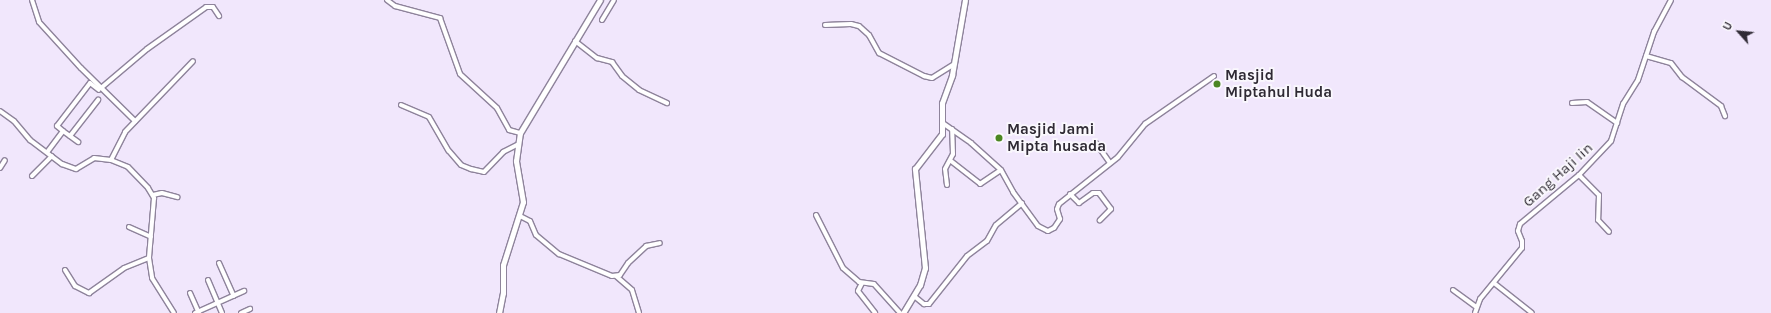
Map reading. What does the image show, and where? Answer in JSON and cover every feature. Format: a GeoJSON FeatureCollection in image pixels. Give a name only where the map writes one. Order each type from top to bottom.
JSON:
{"type":"FeatureCollection","features":[{"type":"Feature","properties":{"kind":"street"},"geometry":{"type":"LineString","coordinates":[[32,0],[36,19],[100,89],[135,121]]}},
{"type":"Feature","properties":{"kind":"street"},"geometry":{"type":"LineString","coordinates":[[387,0],[395,6],[440,18],[460,74],[498,108],[509,130],[520,133]]}},
{"type":"Feature","properties":{"kind":"street"},"geometry":{"type":"LineString","coordinates":[[499,313],[502,297],[503,265],[520,216],[523,199],[516,165],[517,145],[520,133],[600,0]]}},
{"type":"Feature","properties":{"kind":"street"},"geometry":{"type":"LineString","coordinates":[[602,20],[614,0]]}},
{"type":"Feature","properties":{"kind":"street"},"geometry":{"type":"LineString","coordinates":[[816,216],[839,263],[847,273],[862,283],[874,284],[901,313],[914,296],[923,278],[925,263],[915,169],[940,139],[944,124],[942,103],[952,74],[965,0]]}},
{"type":"Feature","properties":{"kind":"street","name":"Gang Haji Iin"},"geometry":{"type":"LineString","coordinates":[[1475,313],[1476,307],[1522,248],[1518,226],[1579,175],[1607,146],[1623,104],[1638,80],[1654,32],[1671,0]]}},
{"type":"Feature","properties":{"kind":"street"},"geometry":{"type":"LineString","coordinates":[[100,89],[147,49],[206,7],[213,7],[219,16]]}},
{"type":"Feature","properties":{"kind":"street"},"geometry":{"type":"LineString","coordinates":[[825,25],[851,24],[859,26],[869,35],[879,53],[924,76],[932,78],[954,65]]}},
{"type":"Feature","properties":{"kind":"street"},"geometry":{"type":"LineString","coordinates":[[575,41],[597,58],[612,62],[622,76],[638,90],[668,104]]}},
{"type":"Feature","properties":{"kind":"street"},"geometry":{"type":"LineString","coordinates":[[1646,56],[1671,63],[1682,77],[1721,106],[1725,116]]}},
{"type":"Feature","properties":{"kind":"street"},"geometry":{"type":"LineString","coordinates":[[111,160],[120,140],[135,121],[193,61]]}},
{"type":"Feature","properties":{"kind":"street"},"geometry":{"type":"LineString","coordinates":[[944,124],[1001,170],[1040,228],[1048,231],[1054,228],[1060,219],[1057,206],[1122,152],[1144,124],[1214,76]]}},
{"type":"Feature","properties":{"kind":"street"},"geometry":{"type":"LineString","coordinates":[[78,142],[57,126],[90,83],[100,89]]}},
{"type":"Feature","properties":{"kind":"street"},"geometry":{"type":"LineString","coordinates":[[70,136],[98,100]]}},
{"type":"Feature","properties":{"kind":"street"},"geometry":{"type":"LineString","coordinates":[[1572,103],[1587,102],[1617,123]]}},
{"type":"Feature","properties":{"kind":"street"},"geometry":{"type":"LineString","coordinates":[[401,105],[429,116],[449,151],[461,165],[471,169],[483,172],[503,152],[517,145]]}},
{"type":"Feature","properties":{"kind":"street"},"geometry":{"type":"LineString","coordinates":[[0,110],[14,121],[30,140],[48,151],[52,156],[73,168],[80,168],[94,158],[111,160],[128,167],[153,195],[149,258],[152,278],[174,313]]}},
{"type":"Feature","properties":{"kind":"street"},"geometry":{"type":"LineString","coordinates":[[947,185],[945,169],[951,161],[952,129]]}},
{"type":"Feature","properties":{"kind":"street"},"geometry":{"type":"LineString","coordinates":[[48,151],[63,131]]}},
{"type":"Feature","properties":{"kind":"street"},"geometry":{"type":"LineString","coordinates":[[1096,143],[1110,163]]}},
{"type":"Feature","properties":{"kind":"street"},"geometry":{"type":"LineString","coordinates":[[32,176],[52,156]]}},
{"type":"Feature","properties":{"kind":"street"},"geometry":{"type":"LineString","coordinates":[[0,168],[5,160]]}},
{"type":"Feature","properties":{"kind":"street"},"geometry":{"type":"LineString","coordinates":[[951,161],[980,184],[1001,170]]}},
{"type":"Feature","properties":{"kind":"street"},"geometry":{"type":"LineString","coordinates":[[1579,175],[1599,195],[1598,220],[1609,232]]}},
{"type":"Feature","properties":{"kind":"street"},"geometry":{"type":"LineString","coordinates":[[153,195],[162,192],[177,197]]}},
{"type":"Feature","properties":{"kind":"street"},"geometry":{"type":"LineString","coordinates":[[1070,194],[1080,202],[1093,193],[1099,193],[1111,209],[1100,220]]}},
{"type":"Feature","properties":{"kind":"street"},"geometry":{"type":"LineString","coordinates":[[914,296],[924,304],[929,304],[967,256],[986,241],[996,224],[1022,203]]}},
{"type":"Feature","properties":{"kind":"street"},"geometry":{"type":"LineString","coordinates":[[520,216],[530,221],[536,235],[558,254],[616,276],[632,290],[639,313]]}},
{"type":"Feature","properties":{"kind":"street"},"geometry":{"type":"LineString","coordinates":[[129,227],[151,237]]}},
{"type":"Feature","properties":{"kind":"street"},"geometry":{"type":"LineString","coordinates":[[616,276],[644,248],[660,243]]}},
{"type":"Feature","properties":{"kind":"street"},"geometry":{"type":"LineString","coordinates":[[65,270],[75,286],[89,293],[124,268],[149,258]]}},
{"type":"Feature","properties":{"kind":"street"},"geometry":{"type":"LineString","coordinates":[[219,263],[234,296]]}},
{"type":"Feature","properties":{"kind":"street"},"geometry":{"type":"LineString","coordinates":[[208,280],[222,313]]}},
{"type":"Feature","properties":{"kind":"street"},"geometry":{"type":"LineString","coordinates":[[862,283],[858,291],[875,313]]}},
{"type":"Feature","properties":{"kind":"street"},"geometry":{"type":"LineString","coordinates":[[1494,284],[1532,313]]}},
{"type":"Feature","properties":{"kind":"street"},"geometry":{"type":"LineString","coordinates":[[1453,290],[1476,307]]}},
{"type":"Feature","properties":{"kind":"street"},"geometry":{"type":"LineString","coordinates":[[190,292],[198,312],[244,291]]}},
{"type":"Feature","properties":{"kind":"street"},"geometry":{"type":"LineString","coordinates":[[241,313],[250,309]]}},
{"type":"Feature","properties":{"kind":"place","name":"Masjid Miptahul Huda"},"geometry":{"type":"Point","coordinates":[1217,84]}},
{"type":"Feature","properties":{"kind":"place","name":"Masjid Jami Mipta husada"},"geometry":{"type":"Point","coordinates":[999,138]}}]}
